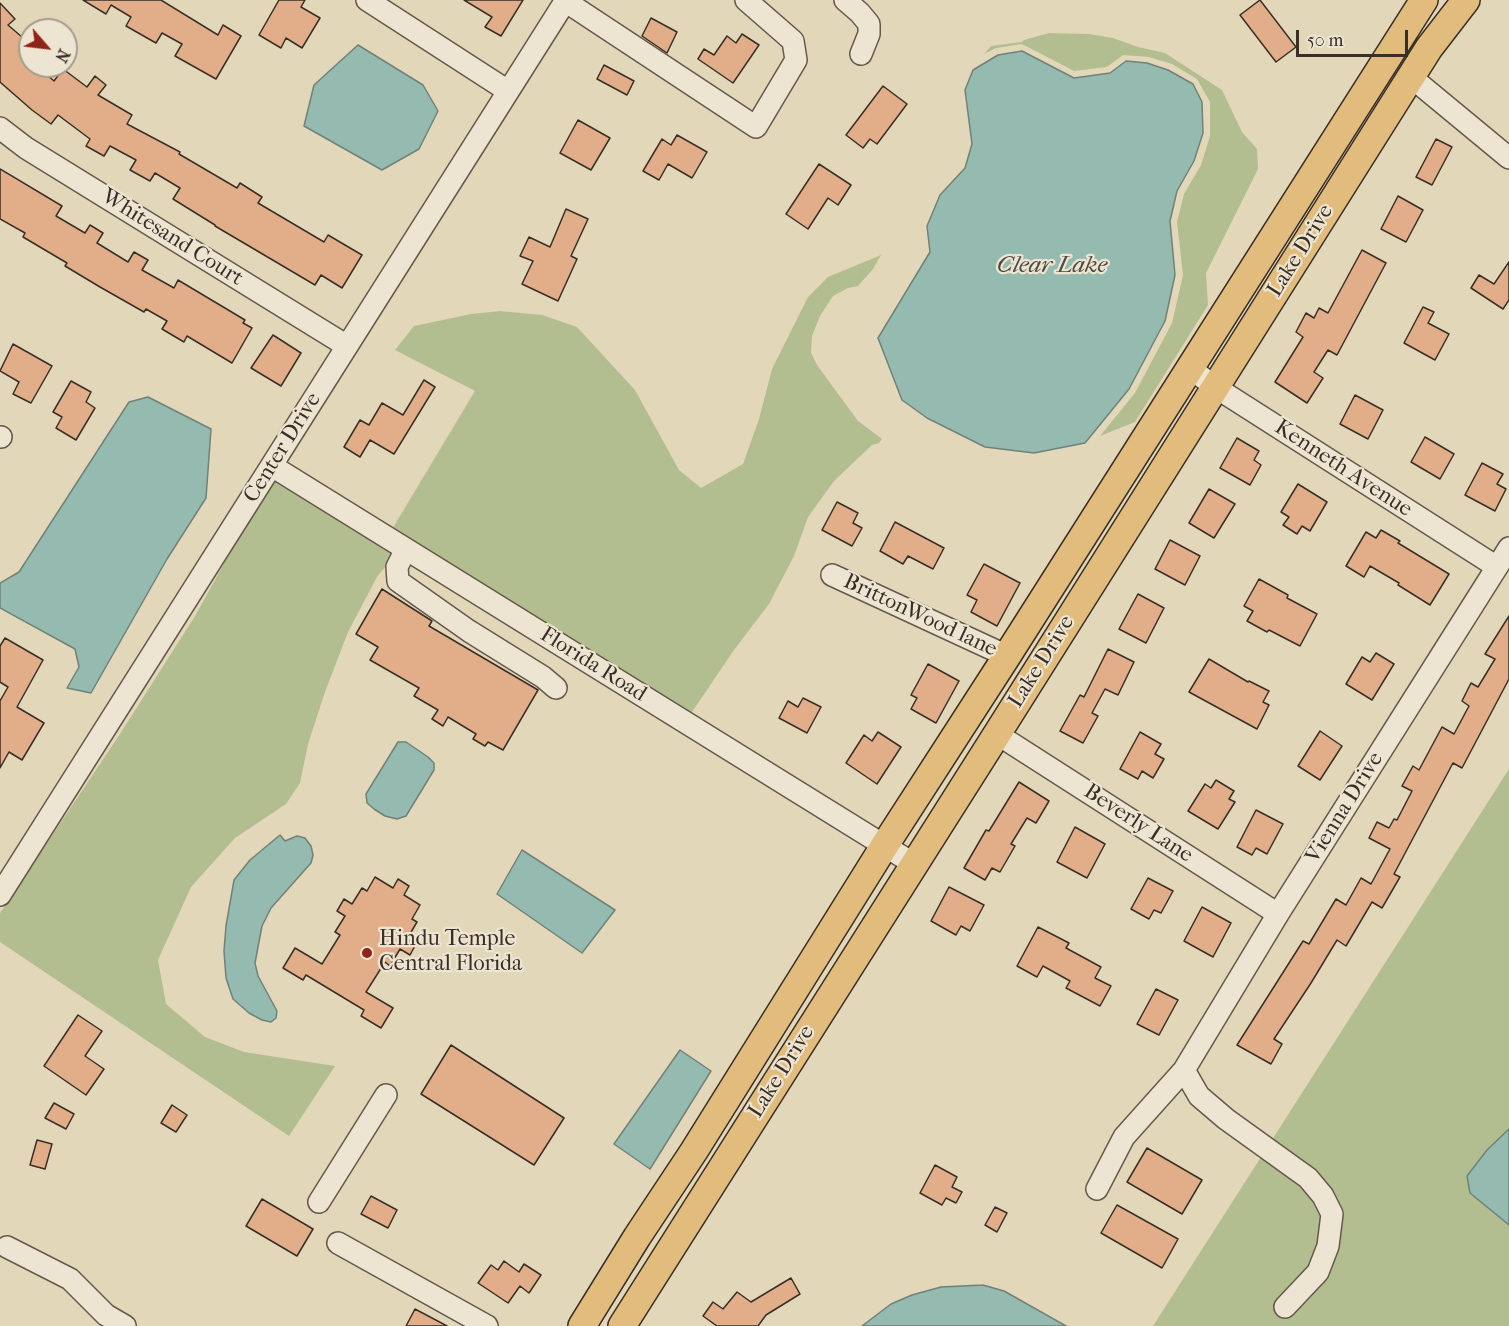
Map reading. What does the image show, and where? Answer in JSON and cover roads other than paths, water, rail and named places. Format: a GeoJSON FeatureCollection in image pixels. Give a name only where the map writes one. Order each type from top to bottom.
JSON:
{"type":"FeatureCollection","features":[{"type":"Feature","properties":{"kind":"main road","name":"Lake Drive"},"geometry":{"type":"LineString","coordinates":[[582,1326],[885,845],[1424,0]]}},
{"type":"Feature","properties":{"kind":"main road","name":"Lake Drive"},"geometry":{"type":"LineString","coordinates":[[622,1326],[1429,48],[1466,0]]}},
{"type":"Feature","properties":{"kind":"main road"},"geometry":{"type":"LineString","coordinates":[[694,1151],[722,1167]]}},
{"type":"Feature","properties":{"kind":"main road"},"geometry":{"type":"LineString","coordinates":[[607,1326],[645,1261],[637,1238]]}},
{"type":"Feature","properties":{"kind":"street"},"geometry":{"type":"LineString","coordinates":[[367,0],[508,91]]}},
{"type":"Feature","properties":{"kind":"street"},"geometry":{"type":"LineString","coordinates":[[565,1],[756,127],[796,60],[793,41],[746,0]]}},
{"type":"Feature","properties":{"kind":"street"},"geometry":{"type":"LineString","coordinates":[[845,0],[869,24],[869,34],[861,54]]}},
{"type":"Feature","properties":{"kind":"street","name":"Center Drive"},"geometry":{"type":"LineString","coordinates":[[0,895],[565,1]]}},
{"type":"Feature","properties":{"kind":"street"},"geometry":{"type":"LineString","coordinates":[[1411,77],[1509,158]]}},
{"type":"Feature","properties":{"kind":"street","name":"Whitesand Court"},"geometry":{"type":"LineString","coordinates":[[0,128],[26,148],[347,346]]}},
{"type":"Feature","properties":{"kind":"street","name":"Kenneth Avenue"},"geometry":{"type":"LineString","coordinates":[[1190,368],[1215,387],[1497,567]]}},
{"type":"Feature","properties":{"kind":"street","name":"Florida Road"},"geometry":{"type":"LineString","coordinates":[[272,466],[914,864]]}},
{"type":"Feature","properties":{"kind":"street","name":"Vienna Drive"},"geometry":{"type":"LineString","coordinates":[[1096,1189],[1124,1137],[1184,1070],[1278,914],[1509,548]]}},
{"type":"Feature","properties":{"kind":"street"},"geometry":{"type":"LineString","coordinates":[[406,549],[397,567],[398,581],[469,631],[543,677],[556,688]]}},
{"type":"Feature","properties":{"kind":"street","name":"BrittonWood lane"},"geometry":{"type":"LineString","coordinates":[[832,575],[1007,656]]}},
{"type":"Feature","properties":{"kind":"street","name":"Beverly Lane"},"geometry":{"type":"LineString","coordinates":[[997,734],[1278,914]]}},
{"type":"Feature","properties":{"kind":"street"},"geometry":{"type":"LineString","coordinates":[[1184,1070],[1199,1096],[1226,1119],[1308,1178],[1323,1196],[1332,1214],[1328,1246],[1318,1272],[1286,1307]]}},
{"type":"Feature","properties":{"kind":"street"},"geometry":{"type":"LineString","coordinates":[[319,1202],[386,1095]]}},
{"type":"Feature","properties":{"kind":"street"},"geometry":{"type":"LineString","coordinates":[[338,1243],[487,1326]]}},
{"type":"Feature","properties":{"kind":"street"},"geometry":{"type":"LineString","coordinates":[[7,1247],[70,1279],[106,1315],[125,1326]]}},
{"type":"Feature","properties":{"kind":"water"},"geometry":{"type":"Polygon","coordinates":[[[358,45],[423,85],[438,111],[419,149],[382,170],[304,126],[314,85],[358,45]]]}},
{"type":"Feature","properties":{"kind":"water","name":"Clear Lake"},"geometry":{"type":"Polygon","coordinates":[[[1022,51],[1074,78],[1110,73],[1126,61],[1147,63],[1168,70],[1193,84],[1202,102],[1203,133],[1194,161],[1177,191],[1170,221],[1175,275],[1165,321],[1129,389],[1085,443],[1034,453],[985,447],[927,418],[902,400],[878,338],[930,252],[927,226],[940,195],[965,168],[972,144],[965,90],[973,70],[998,55],[1022,51]]]}},
{"type":"Feature","properties":{"kind":"water"},"geometry":{"type":"Polygon","coordinates":[[[148,397],[211,429],[206,498],[167,559],[91,693],[67,688],[79,667],[75,649],[0,608],[0,583],[19,572],[129,402],[148,397]]]}},
{"type":"Feature","properties":{"kind":"water"},"geometry":{"type":"Polygon","coordinates":[[[398,742],[406,742],[428,757],[434,763],[434,770],[406,816],[397,819],[385,816],[374,809],[367,803],[366,794],[398,742]]]}},
{"type":"Feature","properties":{"kind":"water"},"geometry":{"type":"Polygon","coordinates":[[[280,835],[285,841],[297,836],[305,838],[311,846],[313,855],[311,863],[271,908],[262,926],[255,963],[258,976],[277,1011],[276,1018],[271,1022],[249,1013],[233,999],[226,978],[224,951],[234,880],[250,860],[280,835]]]}},
{"type":"Feature","properties":{"kind":"water"},"geometry":{"type":"Polygon","coordinates":[[[522,850],[615,910],[582,953],[497,894],[522,850]]]}},
{"type":"Feature","properties":{"kind":"water"},"geometry":{"type":"Polygon","coordinates":[[[680,1050],[711,1071],[650,1169],[614,1144],[680,1050]]]}},
{"type":"Feature","properties":{"kind":"water"},"geometry":{"type":"Polygon","coordinates":[[[1509,1129],[1509,1225],[1470,1193],[1467,1176],[1487,1150],[1509,1129]]]}},
{"type":"Feature","properties":{"kind":"water"},"geometry":{"type":"Polygon","coordinates":[[[983,1285],[1004,1291],[1066,1326],[862,1326],[891,1304],[912,1295],[941,1287],[983,1285]]]}},
{"type":"Feature","properties":{"kind":"place","name":"Hindu Temple Central Florida"},"geometry":{"type":"Point","coordinates":[367,953]}}]}
